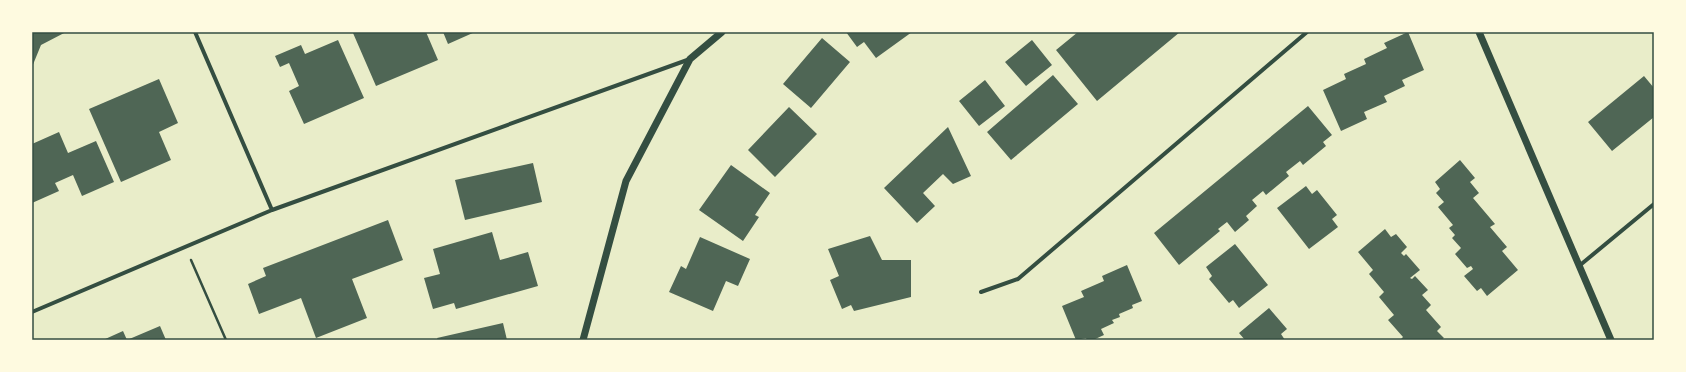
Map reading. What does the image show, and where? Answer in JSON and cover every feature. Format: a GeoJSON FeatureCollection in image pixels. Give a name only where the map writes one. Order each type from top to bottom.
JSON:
{"type":"FeatureCollection","features":[{"type":"Feature","properties":{"kind":"street"},"geometry":{"type":"LineString","coordinates":[[195,32],[272,210]]}},
{"type":"Feature","properties":{"kind":"street"},"geometry":{"type":"LineString","coordinates":[[32,312],[272,210],[690,59],[722,32]]}},
{"type":"Feature","properties":{"kind":"street"},"geometry":{"type":"LineString","coordinates":[[981,292],[1018,279],[1307,32]]}},
{"type":"Feature","properties":{"kind":"street"},"geometry":{"type":"LineString","coordinates":[[1479,32],[1612,340]]}},
{"type":"Feature","properties":{"kind":"street"},"geometry":{"type":"LineString","coordinates":[[583,340],[626,181],[690,59]]}},
{"type":"Feature","properties":{"kind":"street"},"geometry":{"type":"LineString","coordinates":[[1579,266],[1654,204]]}},
{"type":"Feature","properties":{"kind":"path"},"geometry":{"type":"LineString","coordinates":[[186,247],[226,340]]}},
{"type":"Feature","properties":{"kind":"building"},"geometry":{"type":"Polygon","coordinates":[[[32,32],[66,32],[41,45],[32,67],[32,32]]]}},
{"type":"Feature","properties":{"kind":"building"},"geometry":{"type":"Polygon","coordinates":[[[426,32],[438,60],[376,86],[353,33],[426,32]]]}},
{"type":"Feature","properties":{"kind":"building"},"geometry":{"type":"Polygon","coordinates":[[[443,32],[475,32],[448,44],[443,32]]]}},
{"type":"Feature","properties":{"kind":"building"},"geometry":{"type":"Polygon","coordinates":[[[846,32],[912,32],[876,58],[864,42],[857,47],[846,32]]]}},
{"type":"Feature","properties":{"kind":"building"},"geometry":{"type":"Polygon","coordinates":[[[1078,32],[1180,32],[1097,101],[1056,50],[1078,32]]]}},
{"type":"Feature","properties":{"kind":"building"},"geometry":{"type":"Polygon","coordinates":[[[1408,32],[1424,70],[1402,80],[1405,86],[1384,96],[1387,102],[1364,112],[1367,119],[1341,131],[1323,90],[1346,79],[1344,74],[1366,64],[1364,59],[1387,48],[1384,43],[1408,32]]]}},
{"type":"Feature","properties":{"kind":"building"},"geometry":{"type":"Polygon","coordinates":[[[822,38],[850,62],[811,108],[783,84],[822,38]]]}},
{"type":"Feature","properties":{"kind":"building"},"geometry":{"type":"Polygon","coordinates":[[[338,40],[364,98],[304,124],[289,91],[299,86],[289,63],[280,67],[275,56],[301,45],[305,54],[338,40]]]}},
{"type":"Feature","properties":{"kind":"building"},"geometry":{"type":"Polygon","coordinates":[[[1032,40],[1052,65],[1026,86],[1005,62],[1032,40]]]}},
{"type":"Feature","properties":{"kind":"building"},"geometry":{"type":"Polygon","coordinates":[[[1053,75],[1078,104],[1011,160],[987,132],[1053,75]]]}},
{"type":"Feature","properties":{"kind":"building"},"geometry":{"type":"Polygon","coordinates":[[[1644,76],[1654,88],[1654,117],[1612,151],[1588,122],[1644,76]]]}},
{"type":"Feature","properties":{"kind":"building"},"geometry":{"type":"Polygon","coordinates":[[[159,79],[178,123],[159,132],[171,160],[121,182],[89,109],[159,79]]]}},
{"type":"Feature","properties":{"kind":"building"},"geometry":{"type":"Polygon","coordinates":[[[985,80],[1005,106],[979,126],[959,101],[985,80]]]}},
{"type":"Feature","properties":{"kind":"building"},"geometry":{"type":"Polygon","coordinates":[[[1308,106],[1332,135],[1323,142],[1326,146],[1303,165],[1300,161],[1286,172],[1289,176],[1266,195],[1263,191],[1252,200],[1257,206],[1246,216],[1249,220],[1235,232],[1227,222],[1218,229],[1220,231],[1179,265],[1154,233],[1308,106]]]}},
{"type":"Feature","properties":{"kind":"building"},"geometry":{"type":"Polygon","coordinates":[[[789,107],[817,134],[775,177],[748,150],[789,107]]]}},
{"type":"Feature","properties":{"kind":"building"},"geometry":{"type":"Polygon","coordinates":[[[948,127],[971,176],[953,184],[943,174],[923,193],[935,206],[917,223],[884,188],[948,127]]]}},
{"type":"Feature","properties":{"kind":"building"},"geometry":{"type":"Polygon","coordinates":[[[59,132],[68,153],[96,141],[114,182],[82,196],[73,175],[55,183],[59,191],[32,203],[32,144],[59,132]]]}},
{"type":"Feature","properties":{"kind":"building"},"geometry":{"type":"Polygon","coordinates":[[[1460,160],[1475,178],[1470,182],[1479,193],[1473,198],[1495,224],[1490,227],[1507,247],[1502,251],[1518,270],[1487,296],[1481,288],[1477,291],[1464,276],[1473,269],[1471,266],[1467,268],[1455,254],[1461,248],[1452,238],[1455,235],[1449,228],[1453,225],[1438,207],[1444,202],[1436,193],[1440,189],[1435,182],[1460,160]]]}},
{"type":"Feature","properties":{"kind":"building"},"geometry":{"type":"Polygon","coordinates":[[[533,163],[542,202],[465,220],[455,180],[533,163]]]}},
{"type":"Feature","properties":{"kind":"building"},"geometry":{"type":"Polygon","coordinates":[[[731,165],[770,193],[755,215],[759,217],[743,241],[699,210],[731,165]]]}},
{"type":"Feature","properties":{"kind":"building"},"geometry":{"type":"Polygon","coordinates":[[[1306,186],[1312,194],[1317,190],[1337,215],[1332,219],[1338,227],[1309,249],[1277,208],[1306,186]]]}},
{"type":"Feature","properties":{"kind":"building"},"geometry":{"type":"Polygon","coordinates":[[[388,220],[403,260],[352,279],[367,318],[316,338],[301,298],[259,314],[248,284],[266,276],[263,268],[388,220]]]}},
{"type":"Feature","properties":{"kind":"building"},"geometry":{"type":"Polygon","coordinates":[[[1385,229],[1391,237],[1396,234],[1407,247],[1401,253],[1404,256],[1406,254],[1420,270],[1410,278],[1412,279],[1415,276],[1428,290],[1422,295],[1431,305],[1426,310],[1441,327],[1437,331],[1444,338],[1441,340],[1400,340],[1403,337],[1388,320],[1394,315],[1379,297],[1384,292],[1369,274],[1373,270],[1358,252],[1385,229]]]}},
{"type":"Feature","properties":{"kind":"building"},"geometry":{"type":"Polygon","coordinates":[[[492,232],[500,260],[528,252],[538,286],[456,309],[454,303],[433,309],[424,278],[440,274],[433,249],[492,232]]]}},
{"type":"Feature","properties":{"kind":"building"},"geometry":{"type":"Polygon","coordinates":[[[870,236],[882,260],[911,260],[911,297],[854,311],[851,305],[842,309],[830,280],[839,276],[828,249],[870,236]]]}},
{"type":"Feature","properties":{"kind":"building"},"geometry":{"type":"Polygon","coordinates":[[[700,237],[750,259],[738,286],[726,281],[713,311],[669,292],[681,266],[686,269],[700,237]]]}},
{"type":"Feature","properties":{"kind":"building"},"geometry":{"type":"Polygon","coordinates":[[[1235,244],[1268,285],[1239,308],[1233,300],[1229,303],[1209,279],[1212,276],[1206,267],[1235,244]]]}},
{"type":"Feature","properties":{"kind":"building"},"geometry":{"type":"Polygon","coordinates":[[[1127,265],[1142,301],[1132,305],[1133,308],[1119,314],[1120,317],[1112,320],[1114,323],[1101,329],[1104,335],[1093,340],[1087,340],[1086,338],[1076,340],[1062,306],[1084,297],[1081,291],[1104,281],[1102,276],[1127,265]]]}},
{"type":"Feature","properties":{"kind":"building"},"geometry":{"type":"Polygon","coordinates":[[[1269,308],[1287,329],[1281,334],[1285,340],[1245,340],[1239,333],[1269,308]]]}},
{"type":"Feature","properties":{"kind":"building"},"geometry":{"type":"Polygon","coordinates":[[[503,323],[507,340],[438,340],[437,338],[503,323]]]}},
{"type":"Feature","properties":{"kind":"building"},"geometry":{"type":"Polygon","coordinates":[[[160,326],[166,340],[127,340],[160,326]]]}},
{"type":"Feature","properties":{"kind":"building"},"geometry":{"type":"Polygon","coordinates":[[[123,331],[127,340],[103,340],[123,331]]]}}]}
